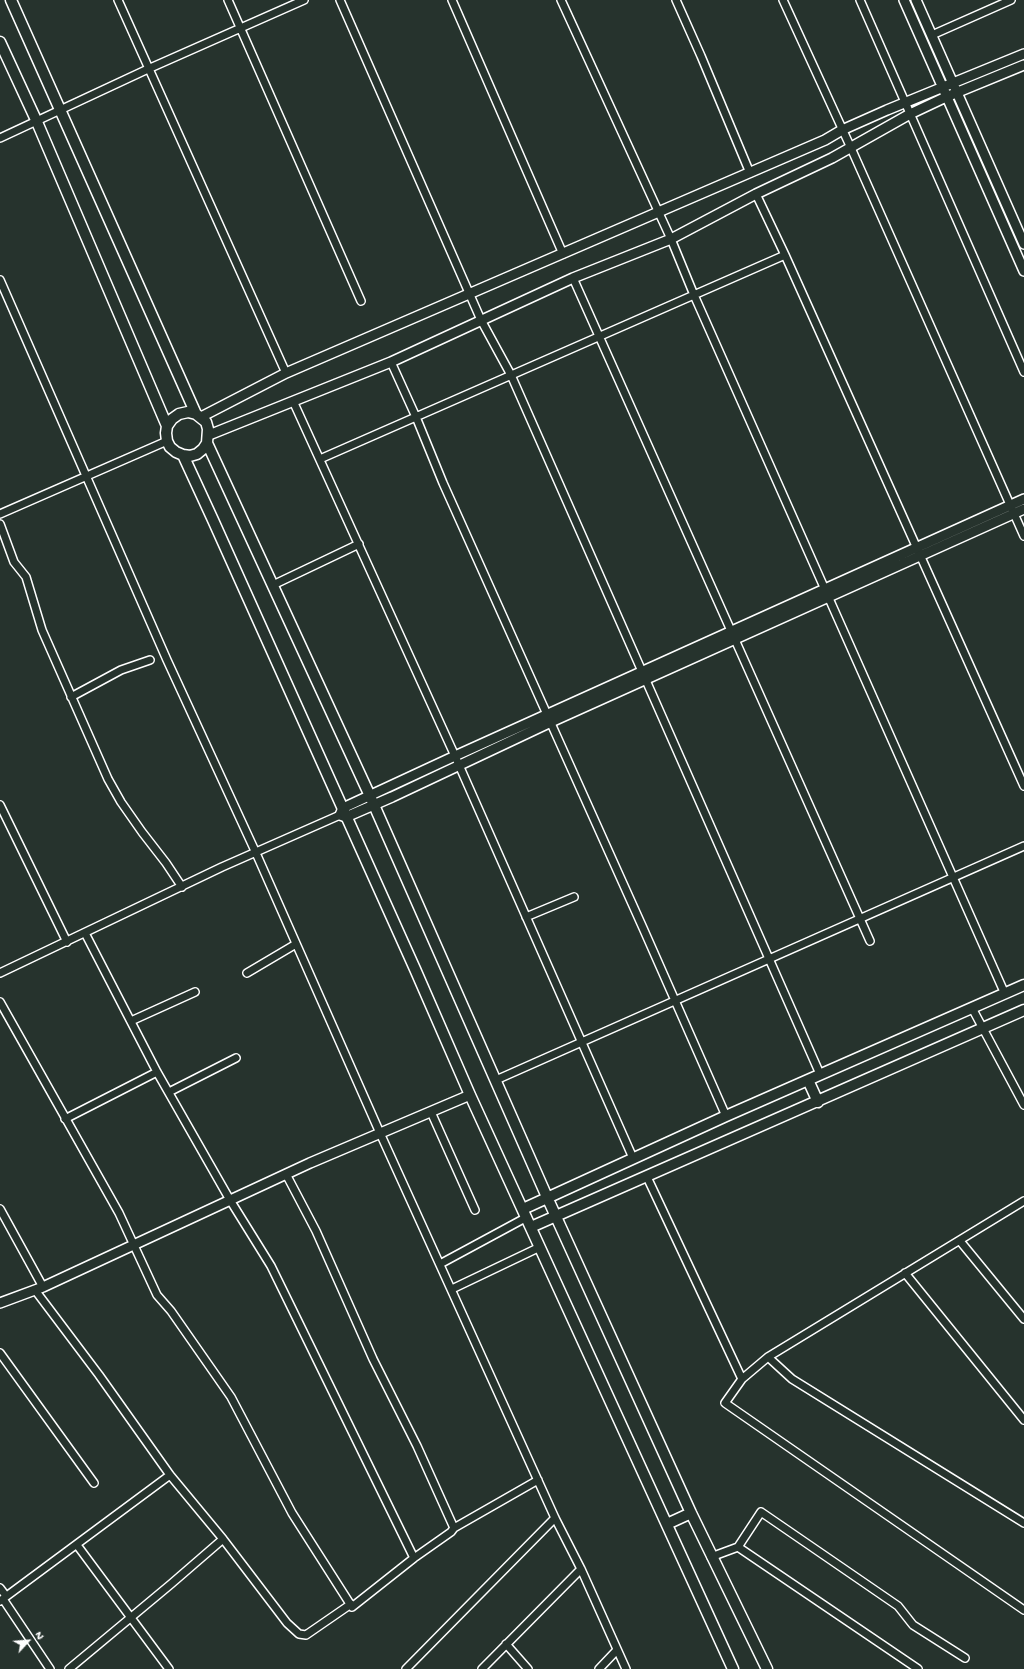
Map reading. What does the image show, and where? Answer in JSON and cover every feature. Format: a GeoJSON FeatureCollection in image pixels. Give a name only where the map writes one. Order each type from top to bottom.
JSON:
{"type":"FeatureCollection","features":[{"type":"Feature","properties":{"kind":"main road"},"geometry":{"type":"LineString","coordinates":[[11,0],[199,416],[208,429],[208,439],[273,585],[372,800],[547,1197],[711,1557],[766,1669]]}},
{"type":"Feature","properties":{"kind":"main road"},"geometry":{"type":"LineString","coordinates":[[0,42],[37,122],[167,426]]}},
{"type":"Feature","properties":{"kind":"main road"},"geometry":{"type":"LineString","coordinates":[[199,416],[188,412],[179,414],[172,419],[167,426],[167,441],[170,447],[176,452],[190,456],[197,454],[203,449],[208,439]]}},
{"type":"Feature","properties":{"kind":"main road"},"geometry":{"type":"LineString","coordinates":[[183,455],[214,520],[343,813],[415,969],[470,1095],[532,1227],[733,1669]]}},
{"type":"Feature","properties":{"kind":"main road"},"geometry":{"type":"LineString","coordinates":[[525,1213],[547,1197],[820,1074],[1024,985]]}},
{"type":"Feature","properties":{"kind":"main road"},"geometry":{"type":"LineString","coordinates":[[532,1227],[1024,1010]]}},
{"type":"Feature","properties":{"kind":"main road"},"geometry":{"type":"LineString","coordinates":[[808,1080],[818,1102]]}},
{"type":"Feature","properties":{"kind":"main road"},"geometry":{"type":"LineString","coordinates":[[667,1524],[691,1513]]}},
{"type":"Feature","properties":{"kind":"street"},"geometry":{"type":"LineString","coordinates":[[118,0],[286,373]]}},
{"type":"Feature","properties":{"kind":"street"},"geometry":{"type":"LineString","coordinates":[[228,0],[361,301]]}},
{"type":"Feature","properties":{"kind":"street"},"geometry":{"type":"LineString","coordinates":[[0,138],[148,69],[304,0]]}},
{"type":"Feature","properties":{"kind":"street"},"geometry":{"type":"LineString","coordinates":[[340,0],[470,292],[481,320],[511,375],[820,1074]]}},
{"type":"Feature","properties":{"kind":"street"},"geometry":{"type":"LineString","coordinates":[[452,0],[563,254]]}},
{"type":"Feature","properties":{"kind":"street"},"geometry":{"type":"LineString","coordinates":[[561,0],[671,239],[694,295],[1004,994]]}},
{"type":"Feature","properties":{"kind":"street"},"geometry":{"type":"LineString","coordinates":[[676,0],[750,173]]}},
{"type":"Feature","properties":{"kind":"street"},"geometry":{"type":"LineString","coordinates":[[783,0],[851,148],[1024,536]]}},
{"type":"Feature","properties":{"kind":"street"},"geometry":{"type":"LineString","coordinates":[[860,0],[1024,372]]}},
{"type":"Feature","properties":{"kind":"street"},"geometry":{"type":"LineString","coordinates":[[904,0],[1024,271]]}},
{"type":"Feature","properties":{"kind":"street"},"geometry":{"type":"LineString","coordinates":[[916,0],[1024,244]]}},
{"type":"Feature","properties":{"kind":"street"},"geometry":{"type":"LineString","coordinates":[[932,35],[1011,0]]}},
{"type":"Feature","properties":{"kind":"street"},"geometry":{"type":"LineString","coordinates":[[208,439],[293,401],[391,362],[573,278],[671,239],[756,194],[851,148],[944,93],[953,83],[1024,54]]}},
{"type":"Feature","properties":{"kind":"street"},"geometry":{"type":"LineString","coordinates":[[199,416],[286,373],[470,292],[563,254],[658,211],[750,173],[825,140],[842,130],[906,103],[944,93],[958,94],[1024,65]]}},
{"type":"Feature","properties":{"kind":"street"},"geometry":{"type":"LineString","coordinates":[[756,194],[785,255],[1024,786]]}},
{"type":"Feature","properties":{"kind":"street"},"geometry":{"type":"LineString","coordinates":[[320,459],[785,255]]}},
{"type":"Feature","properties":{"kind":"street"},"geometry":{"type":"LineString","coordinates":[[573,278],[870,941]]}},
{"type":"Feature","properties":{"kind":"street"},"geometry":{"type":"LineString","coordinates":[[0,280],[380,1134],[452,1289],[555,1518],[581,1568],[626,1669]]}},
{"type":"Feature","properties":{"kind":"street"},"geometry":{"type":"LineString","coordinates":[[391,362],[416,417],[443,483],[550,718],[726,1116]]}},
{"type":"Feature","properties":{"kind":"street"},"geometry":{"type":"LineString","coordinates":[[293,401],[455,756],[633,1158]]}},
{"type":"Feature","properties":{"kind":"street"},"geometry":{"type":"LineString","coordinates":[[0,514],[167,441]]}},
{"type":"Feature","properties":{"kind":"street"},"geometry":{"type":"LineString","coordinates":[[372,800],[455,756],[550,718],[918,552],[1012,509],[1024,499]]}},
{"type":"Feature","properties":{"kind":"street"},"geometry":{"type":"LineString","coordinates":[[1012,509],[1024,509]]}},
{"type":"Feature","properties":{"kind":"street"},"geometry":{"type":"LineString","coordinates":[[0,524],[14,562],[26,577],[42,630],[108,779],[121,802],[182,887]]}},
{"type":"Feature","properties":{"kind":"street"},"geometry":{"type":"LineString","coordinates":[[273,585],[359,544]]}},
{"type":"Feature","properties":{"kind":"street"},"geometry":{"type":"LineString","coordinates":[[71,697],[121,670],[150,660]]}},
{"type":"Feature","properties":{"kind":"street"},"geometry":{"type":"LineString","coordinates":[[0,973],[343,813],[459,765],[550,718]]}},
{"type":"Feature","properties":{"kind":"street"},"geometry":{"type":"LineString","coordinates":[[0,805],[67,942]]}},
{"type":"Feature","properties":{"kind":"street"},"geometry":{"type":"LineString","coordinates":[[496,1080],[1024,846]]}},
{"type":"Feature","properties":{"kind":"street"},"geometry":{"type":"LineString","coordinates":[[526,917],[574,897]]}},
{"type":"Feature","properties":{"kind":"street"},"geometry":{"type":"LineString","coordinates":[[85,933],[169,1092],[230,1200],[271,1266],[414,1558]]}},
{"type":"Feature","properties":{"kind":"street"},"geometry":{"type":"LineString","coordinates":[[247,972],[296,944]]}},
{"type":"Feature","properties":{"kind":"street"},"geometry":{"type":"LineString","coordinates":[[132,1021],[195,992]]}},
{"type":"Feature","properties":{"kind":"street"},"geometry":{"type":"LineString","coordinates":[[0,1002],[119,1213],[157,1295],[171,1311],[232,1397],[292,1513],[351,1604]]}},
{"type":"Feature","properties":{"kind":"street"},"geometry":{"type":"LineString","coordinates":[[972,1008],[1024,1105]]}},
{"type":"Feature","properties":{"kind":"street"},"geometry":{"type":"LineString","coordinates":[[169,1092],[236,1058]]}},
{"type":"Feature","properties":{"kind":"street"},"geometry":{"type":"LineString","coordinates":[[65,1119],[158,1072]]}},
{"type":"Feature","properties":{"kind":"street"},"geometry":{"type":"LineString","coordinates":[[0,1303],[39,1288],[286,1174],[470,1095]]}},
{"type":"Feature","properties":{"kind":"street"},"geometry":{"type":"LineString","coordinates":[[432,1112],[475,1210]]}},
{"type":"Feature","properties":{"kind":"street"},"geometry":{"type":"LineString","coordinates":[[286,1174],[316,1231],[373,1359],[417,1446],[454,1528]]}},
{"type":"Feature","properties":{"kind":"street"},"geometry":{"type":"LineString","coordinates":[[648,1177],[742,1379]]}},
{"type":"Feature","properties":{"kind":"street"},"geometry":{"type":"LineString","coordinates":[[1024,1201],[768,1356],[742,1379],[725,1403],[1024,1610]]}},
{"type":"Feature","properties":{"kind":"street"},"geometry":{"type":"LineString","coordinates":[[0,1209],[39,1288],[170,1475],[223,1539],[287,1623],[299,1634],[306,1635],[351,1604],[352,1606],[414,1558],[451,1532],[454,1528],[538,1480]]}},
{"type":"Feature","properties":{"kind":"street"},"geometry":{"type":"LineString","coordinates":[[440,1264],[525,1213]]}},
{"type":"Feature","properties":{"kind":"street"},"geometry":{"type":"LineString","coordinates":[[960,1241],[1024,1319]]}},
{"type":"Feature","properties":{"kind":"street"},"geometry":{"type":"LineString","coordinates":[[452,1289],[540,1247]]}},
{"type":"Feature","properties":{"kind":"street"},"geometry":{"type":"LineString","coordinates":[[905,1273],[1024,1420]]}},
{"type":"Feature","properties":{"kind":"street"},"geometry":{"type":"LineString","coordinates":[[0,1353],[94,1483]]}},
{"type":"Feature","properties":{"kind":"street"},"geometry":{"type":"LineString","coordinates":[[768,1356],[792,1379],[1024,1523]]}},
{"type":"Feature","properties":{"kind":"street"},"geometry":{"type":"LineString","coordinates":[[3,1599],[170,1475]]}},
{"type":"Feature","properties":{"kind":"street"},"geometry":{"type":"LineString","coordinates":[[711,1557],[738,1547],[761,1512],[898,1606],[913,1625],[965,1658]]}},
{"type":"Feature","properties":{"kind":"street"},"geometry":{"type":"LineString","coordinates":[[406,1669],[555,1518]]}},
{"type":"Feature","properties":{"kind":"street"},"geometry":{"type":"LineString","coordinates":[[69,1669],[131,1619],[223,1539]]}},
{"type":"Feature","properties":{"kind":"street"},"geometry":{"type":"LineString","coordinates":[[76,1545],[170,1669]]}},
{"type":"Feature","properties":{"kind":"street"},"geometry":{"type":"LineString","coordinates":[[738,1547],[918,1669]]}},
{"type":"Feature","properties":{"kind":"street"},"geometry":{"type":"LineString","coordinates":[[482,1669],[581,1568]]}},
{"type":"Feature","properties":{"kind":"street"},"geometry":{"type":"LineString","coordinates":[[0,1588],[3,1599],[50,1669]]}},
{"type":"Feature","properties":{"kind":"street"},"geometry":{"type":"LineString","coordinates":[[506,1644],[528,1669]]}},
{"type":"Feature","properties":{"kind":"street"},"geometry":{"type":"LineString","coordinates":[[599,1669],[617,1650]]}}]}
